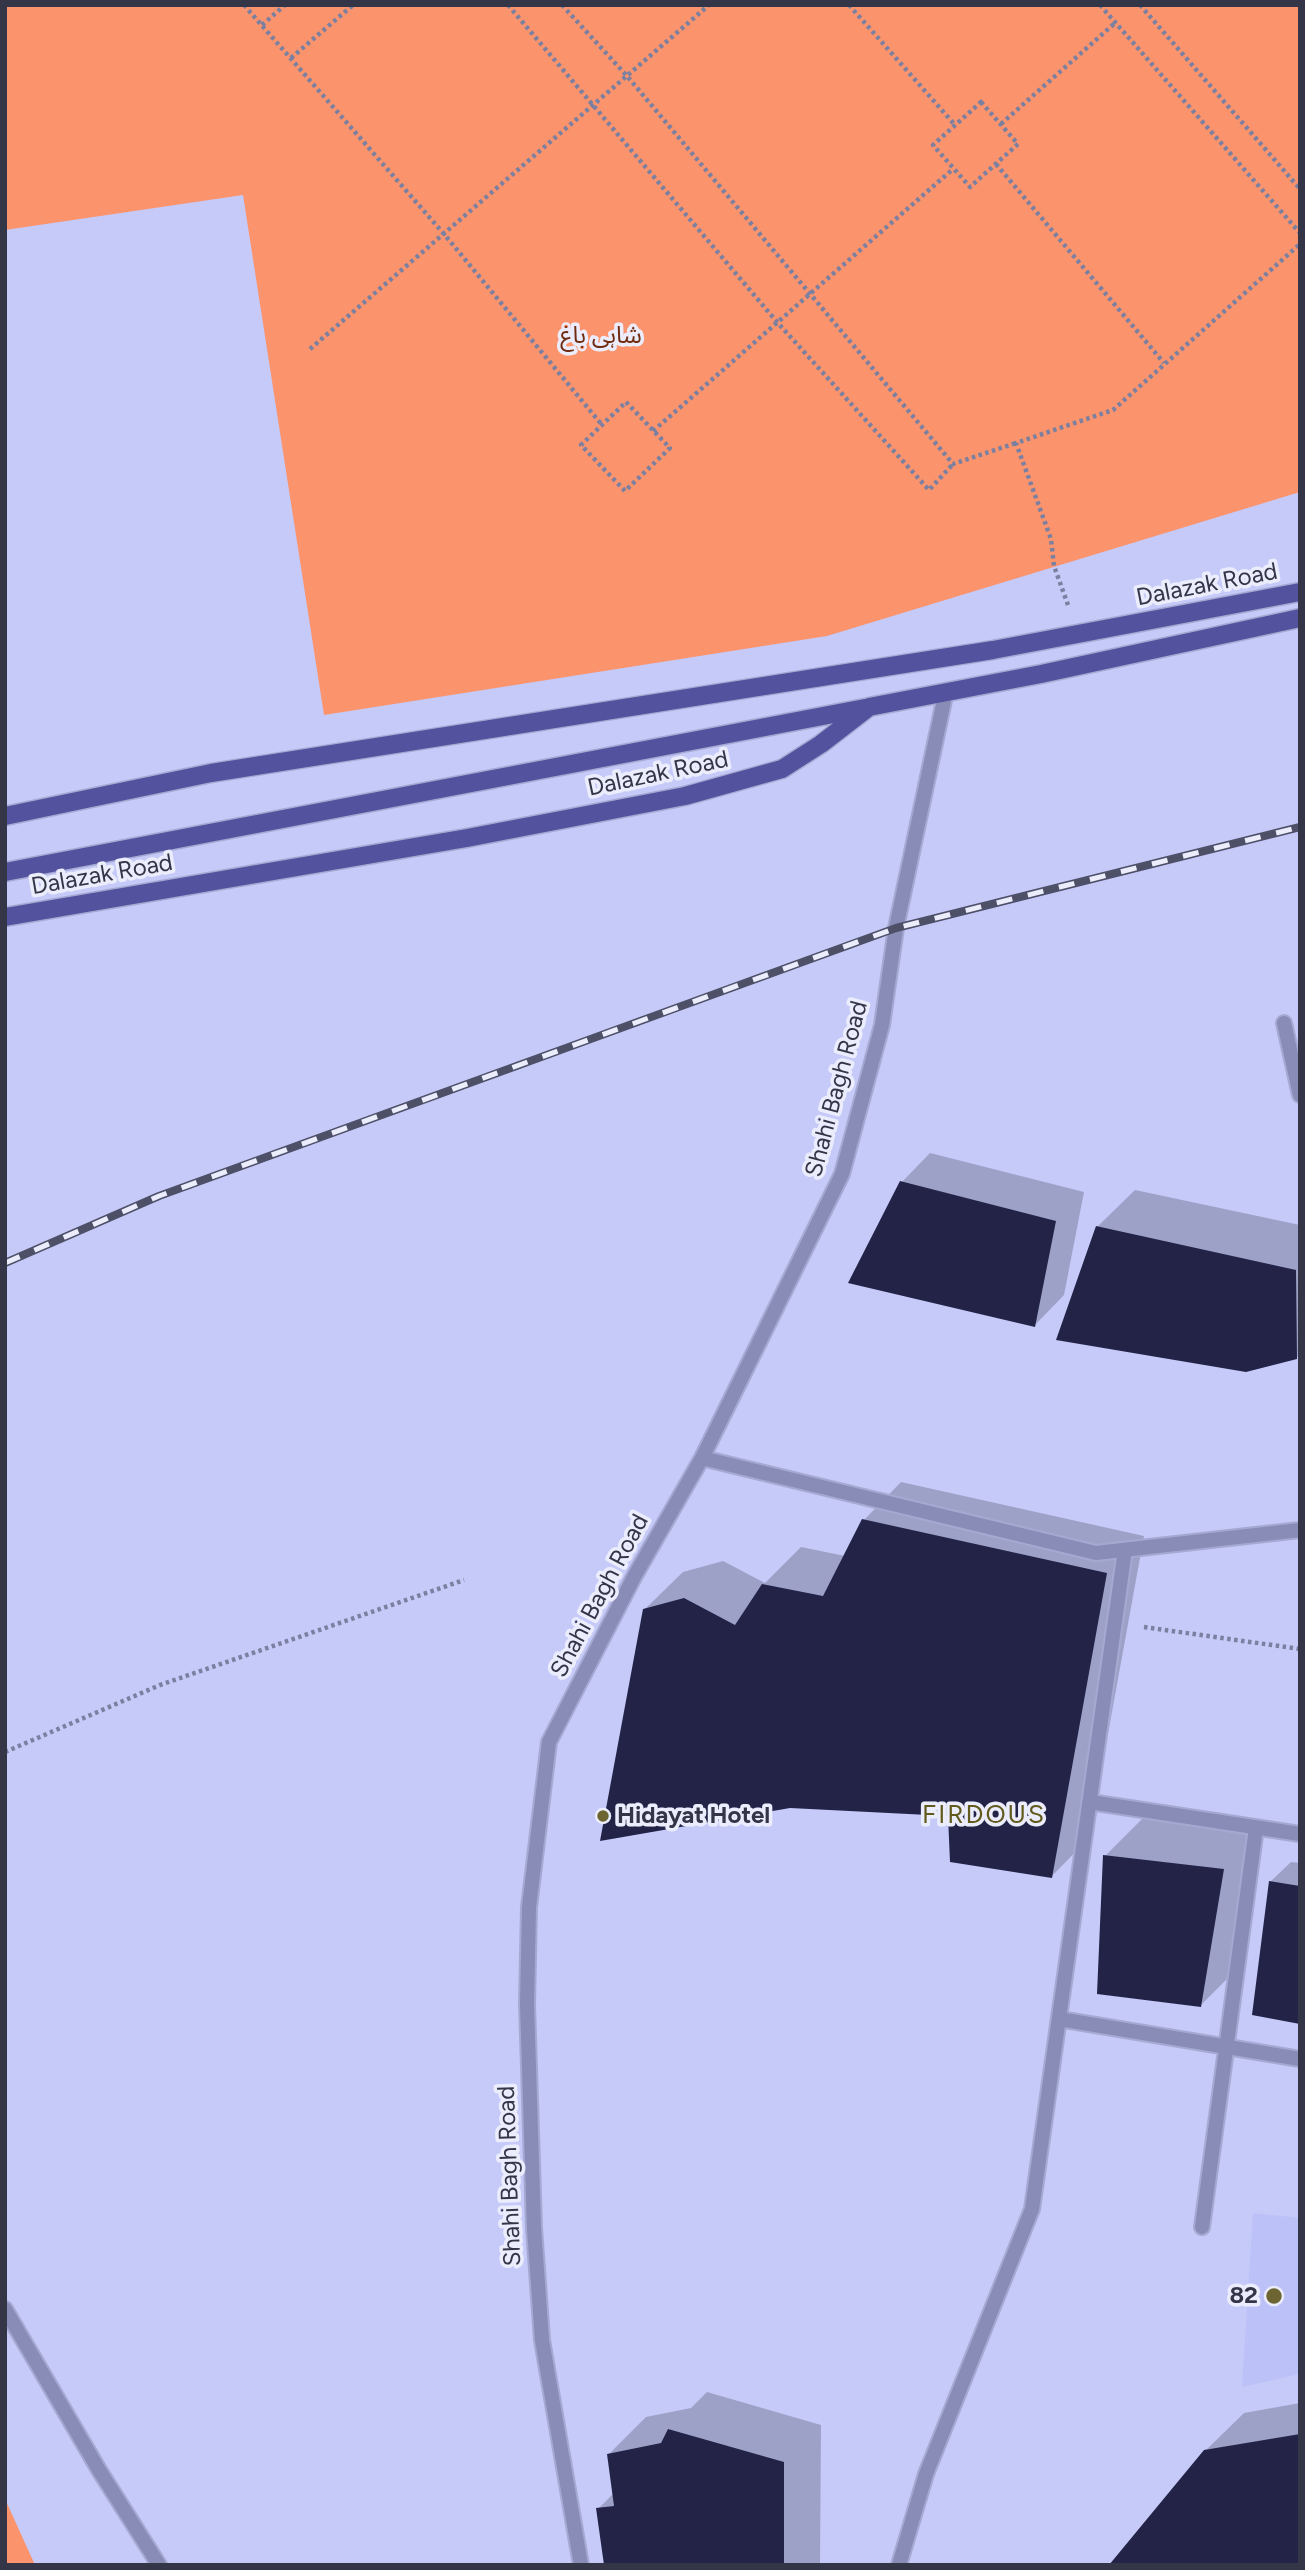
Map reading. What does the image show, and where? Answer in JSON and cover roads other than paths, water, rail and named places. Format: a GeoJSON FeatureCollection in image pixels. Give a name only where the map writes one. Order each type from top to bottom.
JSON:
{"type":"FeatureCollection","features":[{"type":"Feature","properties":{"kind":"main road","name":"Dalazak Road"},"geometry":{"type":"LineString","coordinates":[[5,816],[211,773],[819,679],[1264,601],[1300,592]]}},
{"type":"Feature","properties":{"kind":"main road","name":"Dalazak Road"},"geometry":{"type":"LineString","coordinates":[[5,917],[467,838],[730,785],[782,769],[821,744],[869,707],[1041,674],[1300,618]]}},
{"type":"Feature","properties":{"kind":"main road"},"geometry":{"type":"LineString","coordinates":[[5,872],[869,707]]}},
{"type":"Feature","properties":{"kind":"street","name":"Shahi Bagh Road"},"geometry":{"type":"LineString","coordinates":[[581,2565],[541,2328],[534,2228],[527,2018],[529,1907],[549,1742],[634,1577],[702,1458],[842,1174],[882,1025],[896,928],[946,691]]}},
{"type":"Feature","properties":{"kind":"street"},"geometry":{"type":"LineString","coordinates":[[1284,1023],[1300,1095]]}},
{"type":"Feature","properties":{"kind":"street"},"geometry":{"type":"LineString","coordinates":[[702,1458],[1096,1553],[1300,1530]]}},
{"type":"Feature","properties":{"kind":"street"},"geometry":{"type":"LineString","coordinates":[[899,2565],[926,2474],[1032,2209],[1125,1549]]}},
{"type":"Feature","properties":{"kind":"street"},"geometry":{"type":"LineString","coordinates":[[1090,1802],[1300,1834]]}},
{"type":"Feature","properties":{"kind":"street"},"geometry":{"type":"LineString","coordinates":[[1202,2227],[1256,1828]]}},
{"type":"Feature","properties":{"kind":"street"},"geometry":{"type":"LineString","coordinates":[[1059,2019],[1300,2059]]}},
{"type":"Feature","properties":{"kind":"street"},"geometry":{"type":"LineString","coordinates":[[5,2309],[99,2470],[159,2565]]}},
{"type":"Feature","properties":{"kind":"railway"},"geometry":{"type":"LineString","coordinates":[[5,1263],[159,1196],[896,928],[1300,827]]}},
{"type":"Feature","properties":{"kind":"place","name":"Hidayat Hotel"},"geometry":{"type":"Point","coordinates":[603,1816]}},
{"type":"Feature","properties":{"kind":"place","name":"82"},"geometry":{"type":"Point","coordinates":[1274,2296]}},
{"type":"Feature","properties":{"kind":"district","name":"FIRDOUS"},"geometry":{"type":"Point","coordinates":[984,1815]}},
{"type":"Feature","properties":{"kind":"park label","name":"شاہی باغ"},"geometry":{"type":"Point","coordinates":[601,336]}}]}
